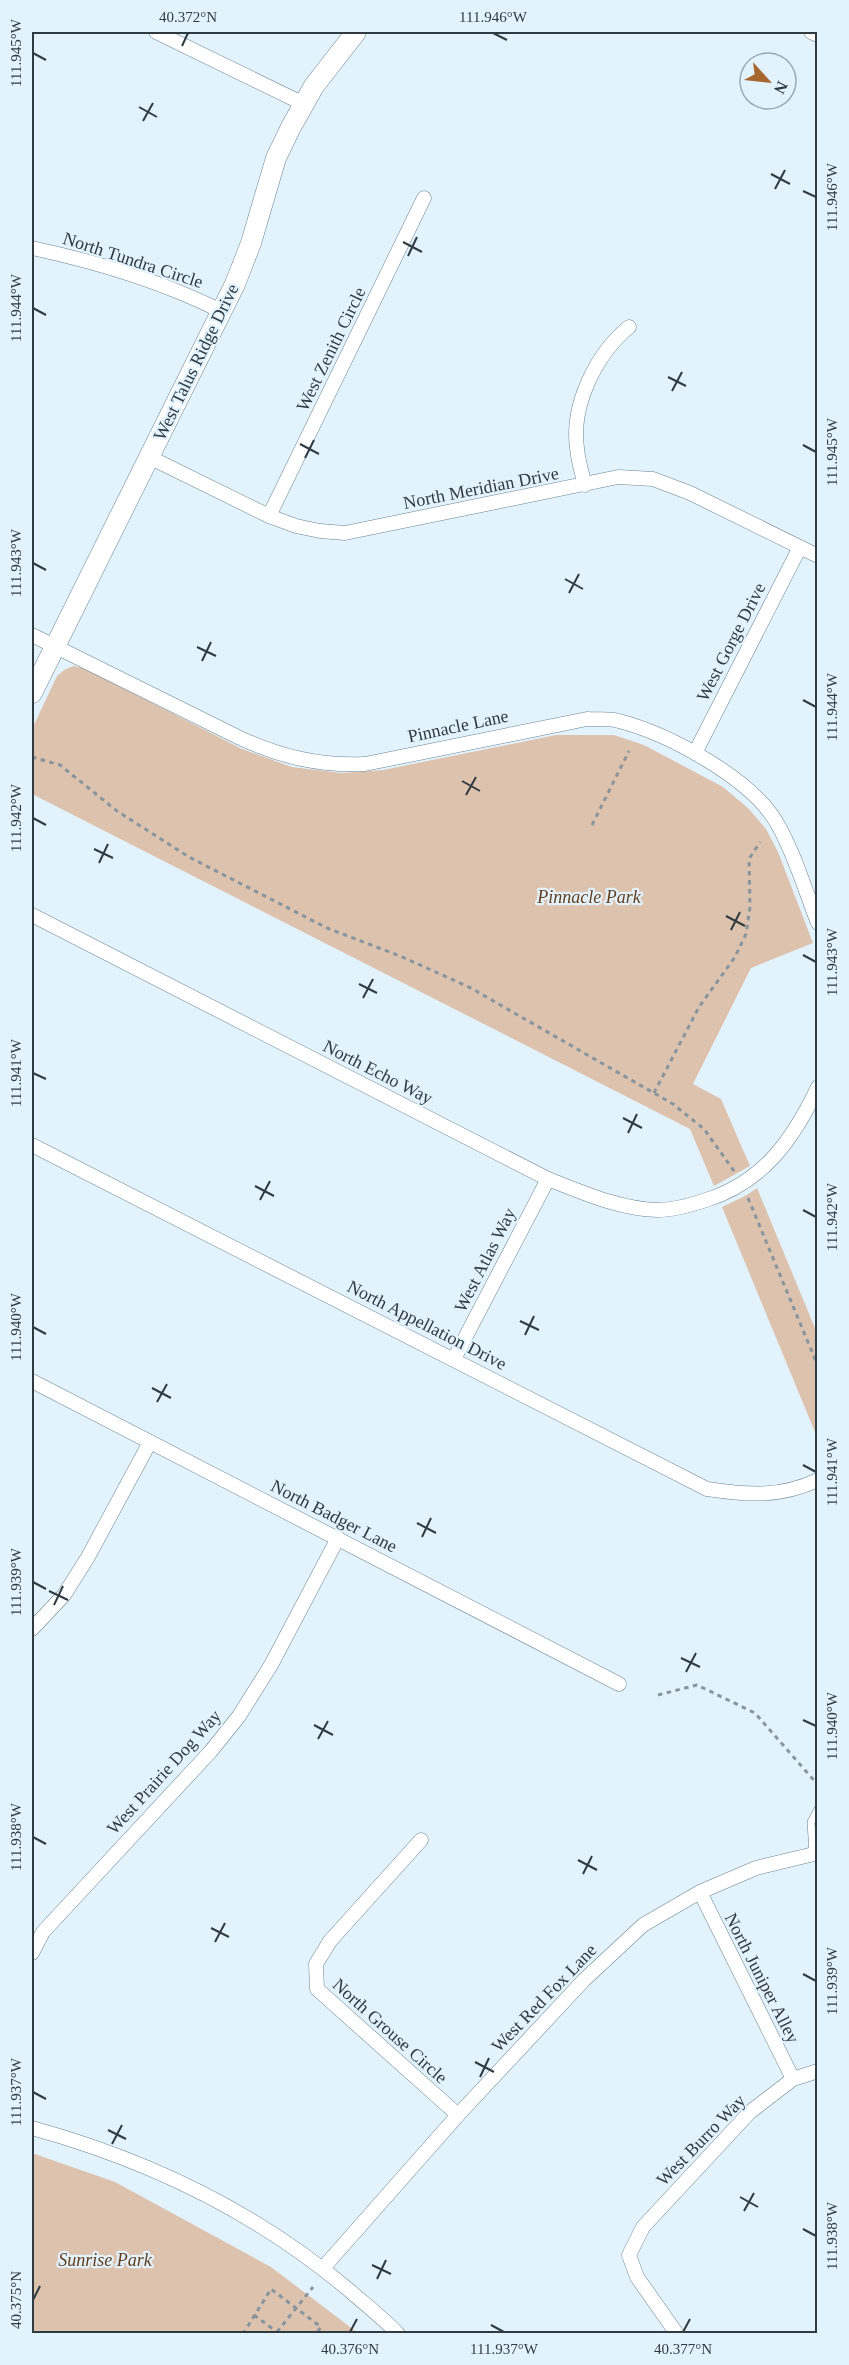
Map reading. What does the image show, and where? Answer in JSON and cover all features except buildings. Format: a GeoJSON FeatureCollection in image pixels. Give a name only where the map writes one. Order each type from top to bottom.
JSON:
{"type":"FeatureCollection","features":[{"type":"Feature","properties":{"kind":"street"},"geometry":{"type":"LineString","coordinates":[[156,32],[304,104]]}},
{"type":"Feature","properties":{"kind":"street","name":"West Talus Ridge Drive"},"geometry":{"type":"LineString","coordinates":[[32,693],[235,284],[276,158],[314,86],[356,32]]}},
{"type":"Feature","properties":{"kind":"street"},"geometry":{"type":"LineString","coordinates":[[812,32],[818,35]]}},
{"type":"Feature","properties":{"kind":"street","name":"West Zenith Circle"},"geometry":{"type":"LineString","coordinates":[[269,516],[424,198]]}},
{"type":"Feature","properties":{"kind":"street","name":"North Tundra Circle"},"geometry":{"type":"LineString","coordinates":[[32,248],[74,257],[175,289],[221,311]]}},
{"type":"Feature","properties":{"kind":"street"},"geometry":{"type":"LineString","coordinates":[[585,485],[576,448],[577,419],[584,394],[605,352],[629,327]]}},
{"type":"Feature","properties":{"kind":"street","name":"North Meridian Drive"},"geometry":{"type":"LineString","coordinates":[[149,457],[269,516],[296,526],[345,533],[618,477],[653,479],[690,493],[818,556]]}},
{"type":"Feature","properties":{"kind":"street","name":"West Gorge Drive"},"geometry":{"type":"LineString","coordinates":[[695,753],[800,547]]}},
{"type":"Feature","properties":{"kind":"street","name":"Pinnacle Lane"},"geometry":{"type":"LineString","coordinates":[[32,635],[54,648],[272,753],[304,760],[338,765],[365,764],[587,720],[617,720],[646,730],[695,753],[749,788],[766,806],[778,824],[791,853],[818,923]]}},
{"type":"Feature","properties":{"kind":"street","name":"North Echo Way"},"geometry":{"type":"LineString","coordinates":[[32,915],[548,1179],[596,1198],[658,1210],[692,1205],[721,1196],[742,1185]]}},
{"type":"Feature","properties":{"kind":"street"},"geometry":{"type":"LineString","coordinates":[[742,1185],[772,1160],[792,1134],[818,1088]]}},
{"type":"Feature","properties":{"kind":"street","name":"North Appellation Drive"},"geometry":{"type":"LineString","coordinates":[[32,1145],[707,1489],[742,1494],[780,1493],[817,1480]]}},
{"type":"Feature","properties":{"kind":"street","name":"West Atlas Way"},"geometry":{"type":"LineString","coordinates":[[454,1359],[548,1179]]}},
{"type":"Feature","properties":{"kind":"street","name":"North Badger Lane"},"geometry":{"type":"LineString","coordinates":[[32,1381],[620,1684]]}},
{"type":"Feature","properties":{"kind":"street"},"geometry":{"type":"LineString","coordinates":[[32,1629],[63,1595],[88,1557],[150,1442]]}},
{"type":"Feature","properties":{"kind":"street","name":"West Prairie Dog Way"},"geometry":{"type":"LineString","coordinates":[[32,1953],[43,1932],[211,1751],[238,1716],[271,1665],[338,1538]]}},
{"type":"Feature","properties":{"kind":"street","name":"North Grouse Circle"},"geometry":{"type":"LineString","coordinates":[[421,1840],[330,1941],[316,1964],[317,1989],[458,2115]]}},
{"type":"Feature","properties":{"kind":"street","name":"West Red Fox Lane"},"geometry":{"type":"LineString","coordinates":[[323,2268],[458,2115],[584,1980],[643,1925],[700,1892],[756,1868],[815,1853]]}},
{"type":"Feature","properties":{"kind":"street","name":"North Juniper Alley"},"geometry":{"type":"LineString","coordinates":[[700,1892],[793,2079]]}},
{"type":"Feature","properties":{"kind":"street","name":"West Burro Way"},"geometry":{"type":"LineString","coordinates":[[677,2334],[637,2277],[629,2255],[643,2227],[750,2112],[793,2079],[818,2071]]}},
{"type":"Feature","properties":{"kind":"street"},"geometry":{"type":"LineString","coordinates":[[32,2128],[124,2158],[213,2198],[279,2237],[323,2268],[398,2334]]}},
{"type":"Feature","properties":{"kind":"lane"},"geometry":{"type":"LineString","coordinates":[[815,1853],[811,1822],[818,1809]]}},
{"type":"Feature","properties":{"kind":"path"},"geometry":{"type":"LineString","coordinates":[[592,825],[629,752]]}},
{"type":"Feature","properties":{"kind":"path"},"geometry":{"type":"LineString","coordinates":[[32,757],[60,765],[117,811],[209,867],[327,928],[400,956],[469,987],[673,1104],[704,1128],[742,1185],[815,1359],[818,1374]]}},
{"type":"Feature","properties":{"kind":"path"},"geometry":{"type":"LineString","coordinates":[[654,1093],[699,1007],[735,957],[746,934],[750,907],[748,859],[760,842]]}},
{"type":"Feature","properties":{"kind":"path"},"geometry":{"type":"LineString","coordinates":[[658,1695],[697,1684],[755,1713],[818,1785]]}},
{"type":"Feature","properties":{"kind":"path"},"geometry":{"type":"LineString","coordinates":[[254,2315],[278,2333],[313,2287]]}},
{"type":"Feature","properties":{"kind":"path"},"geometry":{"type":"LineString","coordinates":[[243,2334],[271,2289],[321,2328],[316,2334]]}},
{"type":"Feature","properties":{"kind":"green space","name":"Pinnacle Park"},"geometry":{"type":"Polygon","coordinates":[[[73,666],[84,668],[242,749],[292,767],[342,773],[383,770],[556,735],[614,735],[644,745],[723,787],[748,808],[766,829],[778,852],[813,943],[751,968],[693,1084],[721,1099],[750,1166],[714,1186],[690,1129],[32,794],[32,729],[57,676],[73,666]]]}},
{"type":"Feature","properties":{"kind":"green space"},"geometry":{"type":"Polygon","coordinates":[[[757,1188],[817,1333],[817,1437],[722,1207],[757,1188]]]}},
{"type":"Feature","properties":{"kind":"green space","name":"Sunrise Park"},"geometry":{"type":"Polygon","coordinates":[[[32,2153],[115,2182],[271,2267],[358,2333],[32,2333],[32,2153]]]}}]}
